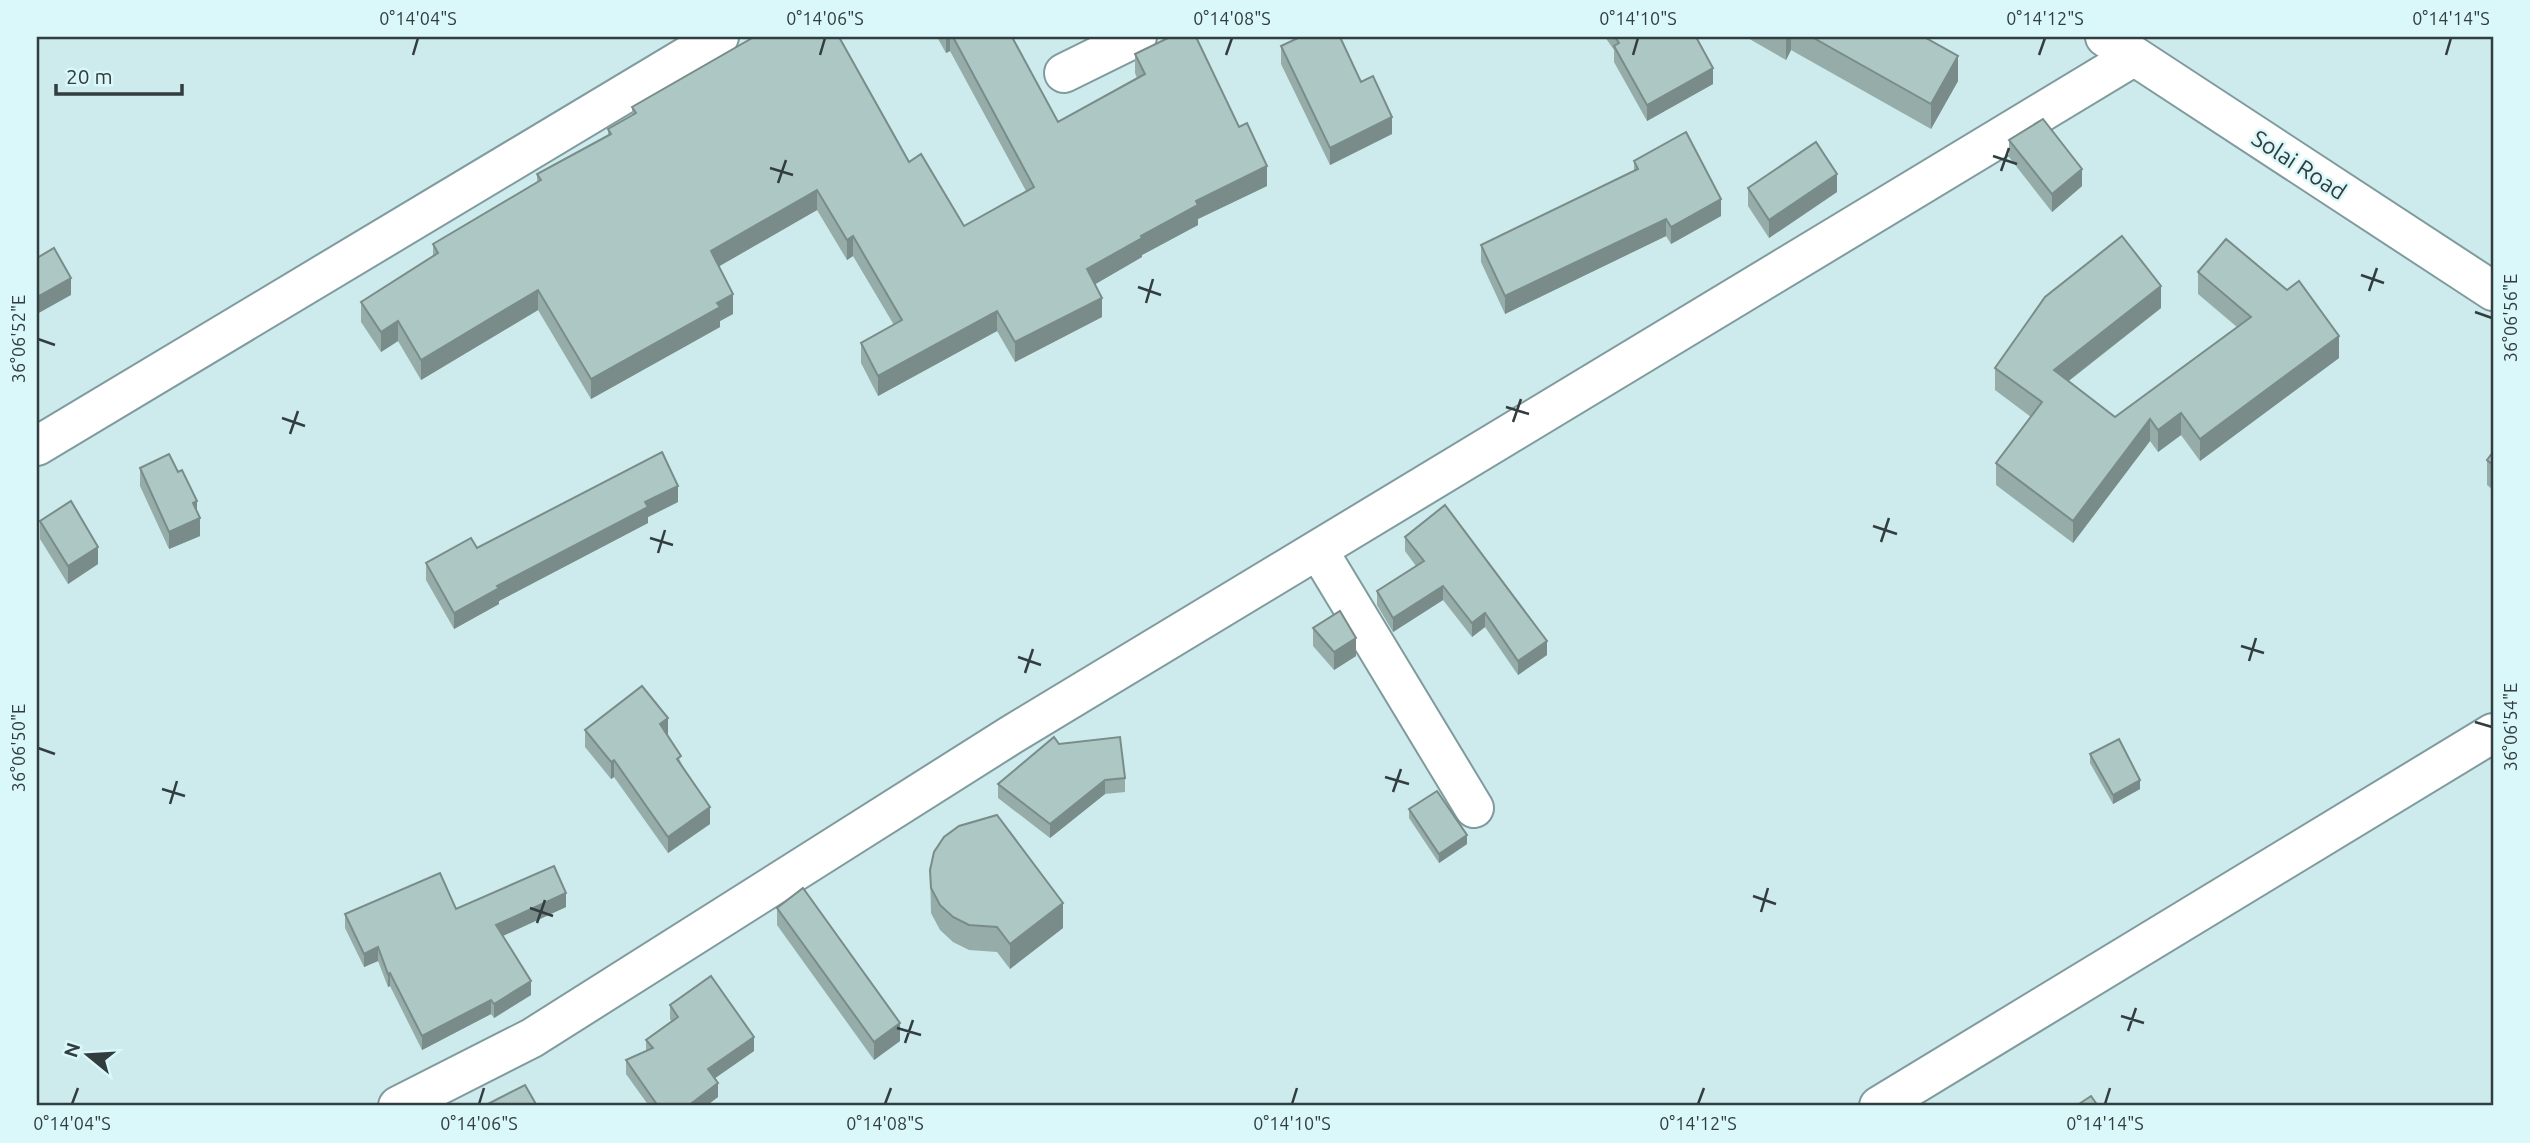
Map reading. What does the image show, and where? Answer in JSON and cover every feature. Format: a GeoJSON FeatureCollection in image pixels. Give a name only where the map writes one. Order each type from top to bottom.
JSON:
{"type":"FeatureCollection","features":[{"type":"Feature","properties":{"kind":"main road"},"geometry":{"type":"LineString","coordinates":[[37,446],[719,37]]}},
{"type":"Feature","properties":{"kind":"main road"},"geometry":{"type":"LineString","coordinates":[[1064,73],[1137,37]]}},
{"type":"Feature","properties":{"kind":"main road"},"geometry":{"type":"LineString","coordinates":[[398,1106],[533,1038],[1011,735],[1318,550],[2119,47]]}},
{"type":"Feature","properties":{"kind":"main road","name":"Solai Road"},"geometry":{"type":"LineString","coordinates":[[2119,47],[2493,291]]}},
{"type":"Feature","properties":{"kind":"main road"},"geometry":{"type":"LineString","coordinates":[[1318,550],[1474,808]]}},
{"type":"Feature","properties":{"kind":"main road"},"geometry":{"type":"LineString","coordinates":[[1880,1106],[2493,733]]}},
{"type":"Feature","properties":{"kind":"building"},"geometry":{"type":"Polygon","coordinates":[[[754,37],[839,37],[909,162],[921,154],[964,226],[1034,187],[953,37],[1012,37],[1058,122],[1145,74],[1135,54],[1170,37],[1196,37],[1239,127],[1247,123],[1267,166],[1196,201],[1198,205],[1087,269],[1102,298],[1015,342],[997,311],[878,376],[861,343],[902,320],[853,236],[847,240],[817,190],[711,251],[733,294],[717,303],[720,307],[591,379],[538,290],[421,360],[398,321],[381,332],[361,302],[438,253],[433,244],[541,180],[537,174],[611,134],[608,129],[636,113],[632,107],[754,37]]]}},
{"type":"Feature","properties":{"kind":"building"},"geometry":{"type":"Polygon","coordinates":[[[1300,37],[1340,37],[1361,82],[1373,76],[1392,117],[1330,148],[1281,46],[1300,37]]]}},
{"type":"Feature","properties":{"kind":"building"},"geometry":{"type":"Polygon","coordinates":[[[1615,37],[1696,37],[1713,68],[1647,105],[1614,46],[1619,43],[1615,37]]]}},
{"type":"Feature","properties":{"kind":"building"},"geometry":{"type":"Polygon","coordinates":[[[1812,37],[1924,37],[1958,56],[1931,104],[1812,37]]]}},
{"type":"Feature","properties":{"kind":"building"},"geometry":{"type":"Polygon","coordinates":[[[2043,119],[2082,169],[2052,194],[2009,140],[2043,119]]]}},
{"type":"Feature","properties":{"kind":"building"},"geometry":{"type":"Polygon","coordinates":[[[1686,132],[1721,199],[1671,227],[1666,219],[1505,296],[1481,245],[1638,169],[1634,161],[1686,132]]]}},
{"type":"Feature","properties":{"kind":"building"},"geometry":{"type":"Polygon","coordinates":[[[1816,142],[1837,174],[1769,220],[1748,188],[1816,142]]]}},
{"type":"Feature","properties":{"kind":"building"},"geometry":{"type":"Polygon","coordinates":[[[2122,236],[2161,286],[2054,370],[2115,417],[2251,317],[2198,272],[2226,239],[2287,290],[2299,281],[2339,336],[2200,439],[2181,413],[2158,430],[2150,419],[2073,521],[1996,463],[2042,402],[1995,368],[2045,297],[2122,236]]]}},
{"type":"Feature","properties":{"kind":"building"},"geometry":{"type":"Polygon","coordinates":[[[54,248],[71,278],[37,297],[37,258],[54,248]]]}},
{"type":"Feature","properties":{"kind":"building"},"geometry":{"type":"Polygon","coordinates":[[[662,452],[678,486],[645,502],[648,507],[497,586],[499,588],[454,613],[426,563],[471,538],[477,548],[662,452]]]}},
{"type":"Feature","properties":{"kind":"building"},"geometry":{"type":"Polygon","coordinates":[[[2493,452],[2493,465],[2487,460],[2493,452]]]}},
{"type":"Feature","properties":{"kind":"building"},"geometry":{"type":"Polygon","coordinates":[[[169,454],[178,472],[182,470],[197,501],[193,503],[200,518],[169,532],[140,468],[169,454]]]}},
{"type":"Feature","properties":{"kind":"building"},"geometry":{"type":"Polygon","coordinates":[[[71,501],[98,547],[68,566],[40,521],[71,501]]]}},
{"type":"Feature","properties":{"kind":"building"},"geometry":{"type":"Polygon","coordinates":[[[1445,505],[1547,641],[1518,661],[1485,613],[1472,623],[1443,586],[1393,618],[1377,591],[1424,561],[1405,537],[1445,505]]]}},
{"type":"Feature","properties":{"kind":"building"},"geometry":{"type":"Polygon","coordinates":[[[1340,611],[1356,638],[1334,652],[1313,628],[1340,611]]]}},
{"type":"Feature","properties":{"kind":"building"},"geometry":{"type":"Polygon","coordinates":[[[642,686],[668,718],[660,724],[681,756],[677,759],[710,807],[668,837],[614,760],[611,762],[585,730],[642,686]]]}},
{"type":"Feature","properties":{"kind":"building"},"geometry":{"type":"Polygon","coordinates":[[[1054,737],[1059,744],[1120,737],[1125,778],[1105,780],[1050,824],[998,784],[1054,737]]]}},
{"type":"Feature","properties":{"kind":"building"},"geometry":{"type":"Polygon","coordinates":[[[2119,739],[2140,780],[2113,795],[2090,754],[2119,739]]]}},
{"type":"Feature","properties":{"kind":"building"},"geometry":{"type":"Polygon","coordinates":[[[1437,791],[1467,835],[1439,854],[1409,809],[1437,791]]]}},
{"type":"Feature","properties":{"kind":"building"},"geometry":{"type":"Polygon","coordinates":[[[997,815],[1063,903],[1010,944],[997,927],[969,925],[953,917],[940,905],[931,888],[930,870],[934,852],[944,837],[959,826],[997,815]]]}},
{"type":"Feature","properties":{"kind":"building"},"geometry":{"type":"Polygon","coordinates":[[[554,866],[566,893],[496,925],[531,981],[494,1004],[491,1000],[422,1036],[390,973],[388,974],[378,947],[364,954],[345,914],[440,873],[456,909],[554,866]]]}},
{"type":"Feature","properties":{"kind":"building"},"geometry":{"type":"Polygon","coordinates":[[[803,888],[900,1023],[874,1042],[777,908],[803,888]]]}},
{"type":"Feature","properties":{"kind":"building"},"geometry":{"type":"Polygon","coordinates":[[[711,976],[754,1037],[708,1069],[718,1083],[688,1106],[658,1106],[626,1060],[653,1048],[646,1040],[678,1017],[670,1005],[711,976]]]}},
{"type":"Feature","properties":{"kind":"building"},"geometry":{"type":"Polygon","coordinates":[[[525,1085],[537,1106],[484,1106],[525,1085]]]}},
{"type":"Feature","properties":{"kind":"building"},"geometry":{"type":"Polygon","coordinates":[[[2091,1096],[2098,1106],[2076,1106],[2091,1096]]]}}]}
